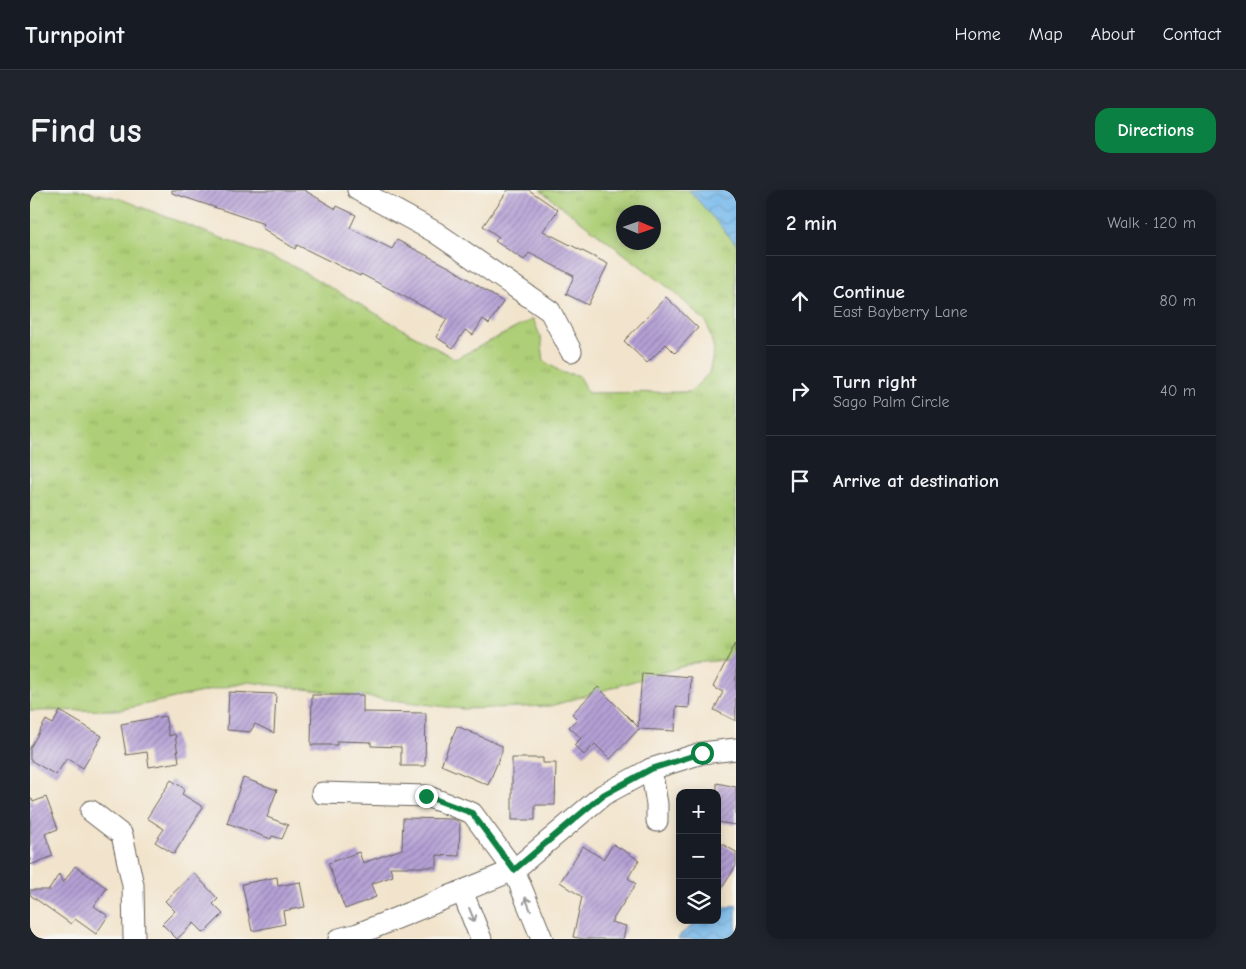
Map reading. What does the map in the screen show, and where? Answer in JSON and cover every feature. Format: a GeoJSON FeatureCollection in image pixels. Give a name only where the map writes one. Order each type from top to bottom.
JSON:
{"type":"FeatureCollection","features":[{"type":"Feature","properties":{"kind":"street"},"geometry":{"type":"LineString","coordinates":[[358,190],[435,232],[550,311],[571,351]]}},
{"type":"Feature","properties":{"kind":"street"},"geometry":{"type":"LineString","coordinates":[[340,939],[358,934],[514,870],[603,795],[651,769],[702,753],[736,749]]}},
{"type":"Feature","properties":{"kind":"street"},"geometry":{"type":"LineString","coordinates":[[651,769],[657,804],[657,821]]}},
{"type":"Feature","properties":{"kind":"street"},"geometry":{"type":"LineString","coordinates":[[322,793],[426,796],[472,813],[514,870],[542,939]]}},
{"type":"Feature","properties":{"kind":"street"},"geometry":{"type":"LineString","coordinates":[[91,811],[122,835],[133,885],[134,939]]}},
{"type":"Feature","properties":{"kind":"street"},"geometry":{"type":"LineString","coordinates":[[462,891],[481,939]]}},
{"type":"Feature","properties":{"kind":"green space"},"geometry":{"type":"Polygon","coordinates":[[[30,190],[79,190],[118,198],[293,266],[455,359],[533,319],[541,338],[544,361],[563,373],[578,375],[588,393],[690,392],[709,373],[714,349],[707,323],[673,291],[619,250],[661,250],[661,205],[616,205],[616,248],[540,190],[736,190],[736,659],[694,663],[551,706],[463,709],[249,682],[119,710],[30,711],[30,190]]]}},
{"type":"Feature","properties":{"kind":"water"},"geometry":{"type":"Polygon","coordinates":[[[689,190],[736,190],[736,244],[689,190]]]}},
{"type":"Feature","properties":{"kind":"water"},"geometry":{"type":"Polygon","coordinates":[[[736,904],[736,939],[678,939],[681,934],[695,924],[721,924],[721,910],[736,904]]]}},
{"type":"Feature","properties":{"kind":"building"},"geometry":{"type":"Polygon","coordinates":[[[172,190],[304,190],[336,209],[337,206],[356,215],[350,228],[392,249],[397,240],[451,268],[503,302],[489,324],[483,319],[473,335],[465,330],[453,348],[436,337],[447,319],[361,274],[360,276],[297,245],[295,249],[262,228],[264,224],[172,193],[172,190]]]}},
{"type":"Feature","properties":{"kind":"building"},"geometry":{"type":"Polygon","coordinates":[[[508,190],[529,190],[558,210],[543,231],[608,264],[588,305],[566,294],[574,276],[529,253],[524,260],[495,241],[499,237],[483,226],[508,190]]]}},
{"type":"Feature","properties":{"kind":"building"},"geometry":{"type":"Polygon","coordinates":[[[666,297],[698,328],[675,353],[666,344],[647,363],[624,341],[666,297]]]}},
{"type":"Feature","properties":{"kind":"building"},"geometry":{"type":"Polygon","coordinates":[[[736,642],[736,721],[714,710],[723,692],[713,687],[736,642]]]}},
{"type":"Feature","properties":{"kind":"building"},"geometry":{"type":"Polygon","coordinates":[[[642,673],[691,677],[689,708],[676,707],[675,731],[639,729],[610,759],[595,744],[584,755],[574,745],[581,738],[569,727],[577,719],[572,714],[598,687],[638,727],[642,673]]]}},
{"type":"Feature","properties":{"kind":"building"},"geometry":{"type":"Polygon","coordinates":[[[229,692],[276,694],[274,733],[255,724],[250,732],[227,730],[229,692]]]}},
{"type":"Feature","properties":{"kind":"building"},"geometry":{"type":"Polygon","coordinates":[[[312,695],[363,695],[363,712],[426,713],[425,766],[401,766],[401,747],[371,746],[371,742],[337,741],[337,745],[311,745],[312,695]]]}},
{"type":"Feature","properties":{"kind":"building"},"geometry":{"type":"Polygon","coordinates":[[[60,711],[102,736],[83,768],[67,758],[56,775],[30,760],[30,748],[46,720],[53,724],[60,711]]]}},
{"type":"Feature","properties":{"kind":"building"},"geometry":{"type":"Polygon","coordinates":[[[165,716],[169,736],[175,734],[179,762],[149,767],[147,752],[126,755],[121,724],[165,716]]]}},
{"type":"Feature","properties":{"kind":"building"},"geometry":{"type":"Polygon","coordinates":[[[457,726],[502,746],[502,752],[488,785],[441,765],[457,726]]]}},
{"type":"Feature","properties":{"kind":"building"},"geometry":{"type":"Polygon","coordinates":[[[512,758],[543,758],[543,763],[556,763],[555,805],[535,805],[535,820],[512,820],[512,758]]]}},
{"type":"Feature","properties":{"kind":"building"},"geometry":{"type":"Polygon","coordinates":[[[243,778],[277,790],[267,817],[288,825],[282,839],[272,836],[271,839],[227,823],[243,778]]]}},
{"type":"Feature","properties":{"kind":"building"},"geometry":{"type":"Polygon","coordinates":[[[171,780],[185,789],[182,794],[203,807],[174,854],[155,842],[164,829],[147,818],[171,780]]]}},
{"type":"Feature","properties":{"kind":"building"},"geometry":{"type":"Polygon","coordinates":[[[717,783],[736,787],[736,825],[721,823],[721,789],[717,789],[717,783]]]}},
{"type":"Feature","properties":{"kind":"building"},"geometry":{"type":"Polygon","coordinates":[[[46,797],[58,829],[45,834],[53,856],[30,865],[30,799],[33,802],[46,797]]]}},
{"type":"Feature","properties":{"kind":"building"},"geometry":{"type":"Polygon","coordinates":[[[403,818],[453,819],[460,822],[459,856],[437,855],[437,867],[390,867],[393,876],[371,884],[376,897],[345,909],[328,863],[359,852],[363,863],[402,849],[403,818]]]}},
{"type":"Feature","properties":{"kind":"building"},"geometry":{"type":"Polygon","coordinates":[[[721,843],[736,852],[736,866],[721,890],[721,843]]]}},
{"type":"Feature","properties":{"kind":"building"},"geometry":{"type":"Polygon","coordinates":[[[613,844],[639,860],[628,878],[636,884],[611,922],[626,926],[623,939],[584,939],[573,937],[582,897],[560,882],[583,846],[603,859],[613,844]]]}},
{"type":"Feature","properties":{"kind":"building"},"geometry":{"type":"Polygon","coordinates":[[[75,866],[107,888],[94,906],[108,916],[96,934],[75,919],[71,924],[30,895],[30,890],[49,890],[59,874],[63,883],[75,866]]]}},
{"type":"Feature","properties":{"kind":"building"},"geometry":{"type":"Polygon","coordinates":[[[194,873],[218,899],[213,904],[223,914],[204,933],[194,923],[177,939],[162,924],[175,911],[165,901],[194,873]]]}},
{"type":"Feature","properties":{"kind":"building"},"geometry":{"type":"Polygon","coordinates":[[[277,877],[278,886],[300,882],[305,907],[283,911],[285,924],[252,931],[242,884],[277,877]]]}},
{"type":"Feature","properties":{"kind":"route"},"geometry":{"type":"LineString","coordinates":[[426,796],[472,813],[514,870],[603,795],[651,769],[702,753]]}}]}
